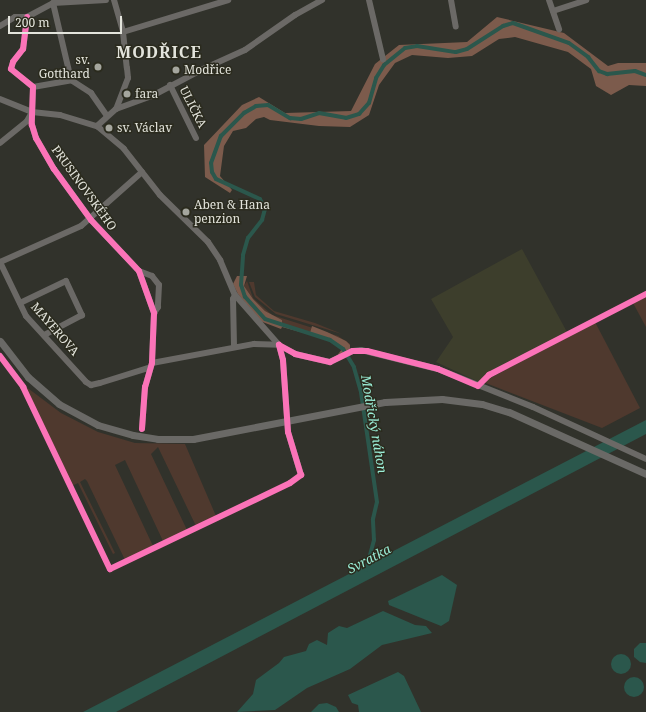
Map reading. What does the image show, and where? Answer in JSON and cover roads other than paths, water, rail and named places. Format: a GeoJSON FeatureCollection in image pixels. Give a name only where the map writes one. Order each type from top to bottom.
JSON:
{"type":"FeatureCollection","features":[{"type":"Feature","properties":{"kind":"main road"},"geometry":{"type":"LineString","coordinates":[[0,341],[28,377],[59,404],[87,420],[121,433],[158,439],[193,439],[371,404],[424,399],[482,404],[518,416],[585,445],[646,474]]}},
{"type":"Feature","properties":{"kind":"street"},"geometry":{"type":"LineString","coordinates":[[0,26],[15,17],[27,18],[53,3],[106,0]]}},
{"type":"Feature","properties":{"kind":"street"},"geometry":{"type":"LineString","coordinates":[[114,0],[123,32],[128,78],[116,109]]}},
{"type":"Feature","properties":{"kind":"street"},"geometry":{"type":"LineString","coordinates":[[123,32],[215,2],[228,0]]}},
{"type":"Feature","properties":{"kind":"street"},"geometry":{"type":"LineString","coordinates":[[97,126],[116,109],[152,96],[170,85],[256,44],[295,15],[322,0]]}},
{"type":"Feature","properties":{"kind":"street"},"geometry":{"type":"LineString","coordinates":[[369,0],[383,59]]}},
{"type":"Feature","properties":{"kind":"street"},"geometry":{"type":"LineString","coordinates":[[451,0],[456,27]]}},
{"type":"Feature","properties":{"kind":"street"},"geometry":{"type":"LineString","coordinates":[[549,0],[559,29]]}},
{"type":"Feature","properties":{"kind":"street"},"geometry":{"type":"LineString","coordinates":[[553,11],[586,0]]}},
{"type":"Feature","properties":{"kind":"street"},"geometry":{"type":"LineString","coordinates":[[53,3],[72,80],[91,93],[107,116]]}},
{"type":"Feature","properties":{"kind":"street"},"geometry":{"type":"LineString","coordinates":[[27,18],[23,49],[11,66],[12,72],[33,87],[72,80]]}},
{"type":"Feature","properties":{"kind":"street","name":"ULIČKA"},"geometry":{"type":"LineString","coordinates":[[170,85],[196,138]]}},
{"type":"Feature","properties":{"kind":"street","name":"PRUSINOVSKÉHO"},"geometry":{"type":"LineString","coordinates":[[33,87],[32,125],[44,152],[90,220],[139,271],[154,313],[150,366],[142,429]]}},
{"type":"Feature","properties":{"kind":"street"},"geometry":{"type":"LineString","coordinates":[[0,99],[32,112],[60,115],[97,126],[124,149],[167,203],[210,245],[220,260],[235,295],[279,346],[283,360],[286,421],[301,475]]}},
{"type":"Feature","properties":{"kind":"street"},"geometry":{"type":"LineString","coordinates":[[0,142],[27,121],[32,112]]}},
{"type":"Feature","properties":{"kind":"street"},"geometry":{"type":"LineString","coordinates":[[0,262],[90,220],[142,172]]}},
{"type":"Feature","properties":{"kind":"street","name":"MAYEROVA"},"geometry":{"type":"LineString","coordinates":[[0,262],[26,316],[91,385],[150,366]]}},
{"type":"Feature","properties":{"kind":"street","name":"PRUSINOVSKÉHO"},"geometry":{"type":"LineString","coordinates":[[139,271],[152,276],[159,285],[158,307],[154,313]]}},
{"type":"Feature","properties":{"kind":"street"},"geometry":{"type":"LineString","coordinates":[[20,303],[66,281],[82,315],[44,335]]}},
{"type":"Feature","properties":{"kind":"street"},"geometry":{"type":"LineString","coordinates":[[234,346],[233,299],[235,295]]}},
{"type":"Feature","properties":{"kind":"street"},"geometry":{"type":"LineString","coordinates":[[150,366],[234,346],[279,346],[313,360],[330,362],[340,359],[350,352],[368,351],[438,369],[604,439],[646,459]]}},
{"type":"Feature","properties":{"kind":"water"},"geometry":{"type":"Polygon","coordinates":[[[646,420],[646,434],[116,712],[83,712],[646,420]]]}},
{"type":"Feature","properties":{"kind":"water"},"geometry":{"type":"Polygon","coordinates":[[[442,575],[457,585],[449,621],[441,626],[389,605],[388,601],[442,575]]]}},
{"type":"Feature","properties":{"kind":"water"},"geometry":{"type":"Polygon","coordinates":[[[383,611],[415,625],[426,626],[432,633],[382,645],[350,669],[307,688],[275,710],[237,712],[253,694],[256,680],[279,663],[284,657],[306,651],[309,644],[317,640],[327,645],[328,633],[339,626],[347,628],[383,611]]]}},
{"type":"Feature","properties":{"kind":"water"},"geometry":{"type":"Polygon","coordinates":[[[640,643],[646,643],[646,663],[640,662],[634,657],[634,649],[640,643]]]}},
{"type":"Feature","properties":{"kind":"water"},"geometry":{"type":"Polygon","coordinates":[[[617,654],[625,654],[631,660],[631,668],[625,674],[617,674],[611,668],[611,660],[617,654]]]}},
{"type":"Feature","properties":{"kind":"water"},"geometry":{"type":"Polygon","coordinates":[[[398,672],[404,676],[421,712],[359,712],[358,705],[352,703],[348,695],[398,672]]]}},
{"type":"Feature","properties":{"kind":"water"},"geometry":{"type":"Polygon","coordinates":[[[630,677],[638,677],[644,683],[644,691],[638,697],[630,697],[624,691],[624,683],[630,677]]]}},
{"type":"Feature","properties":{"kind":"water"},"geometry":{"type":"Polygon","coordinates":[[[327,703],[336,707],[339,712],[311,712],[319,704],[327,703]]]}},
{"type":"Feature","properties":{"kind":"waterway","name":"Modřický náhon"},"geometry":{"type":"LineString","coordinates":[[366,570],[374,540],[373,519],[377,502],[361,392],[354,367],[343,349],[330,340],[265,319],[245,297],[241,285],[243,255],[248,238],[262,220],[265,209],[260,199],[216,179],[212,172],[211,163],[221,136],[244,113],[256,106],[268,105],[290,118],[301,119],[319,113],[346,118],[359,114],[369,103],[376,78],[384,65],[405,48],[417,46],[456,52],[467,49],[503,26],[513,23],[569,43],[588,57],[599,71],[607,74],[635,71],[646,75]]}},
{"type":"Feature","properties":{"kind":"place","name":"sv. Gotthard"},"geometry":{"type":"Point","coordinates":[98,67]}},
{"type":"Feature","properties":{"kind":"place","name":"Modřice"},"geometry":{"type":"Point","coordinates":[176,70]}},
{"type":"Feature","properties":{"kind":"place","name":"fara"},"geometry":{"type":"Point","coordinates":[127,94]}},
{"type":"Feature","properties":{"kind":"place","name":"sv. Václav"},"geometry":{"type":"Point","coordinates":[109,128]}},
{"type":"Feature","properties":{"kind":"place","name":"Aben & Hana penzion"},"geometry":{"type":"Point","coordinates":[186,212]}},
{"type":"Feature","properties":{"kind":"district","name":"MODŘICE"},"geometry":{"type":"Point","coordinates":[159,52]}},
{"type":"Feature","properties":{"kind":"water label","name":"Svratka"},"geometry":{"type":"Point","coordinates":[369,559]}}]}
